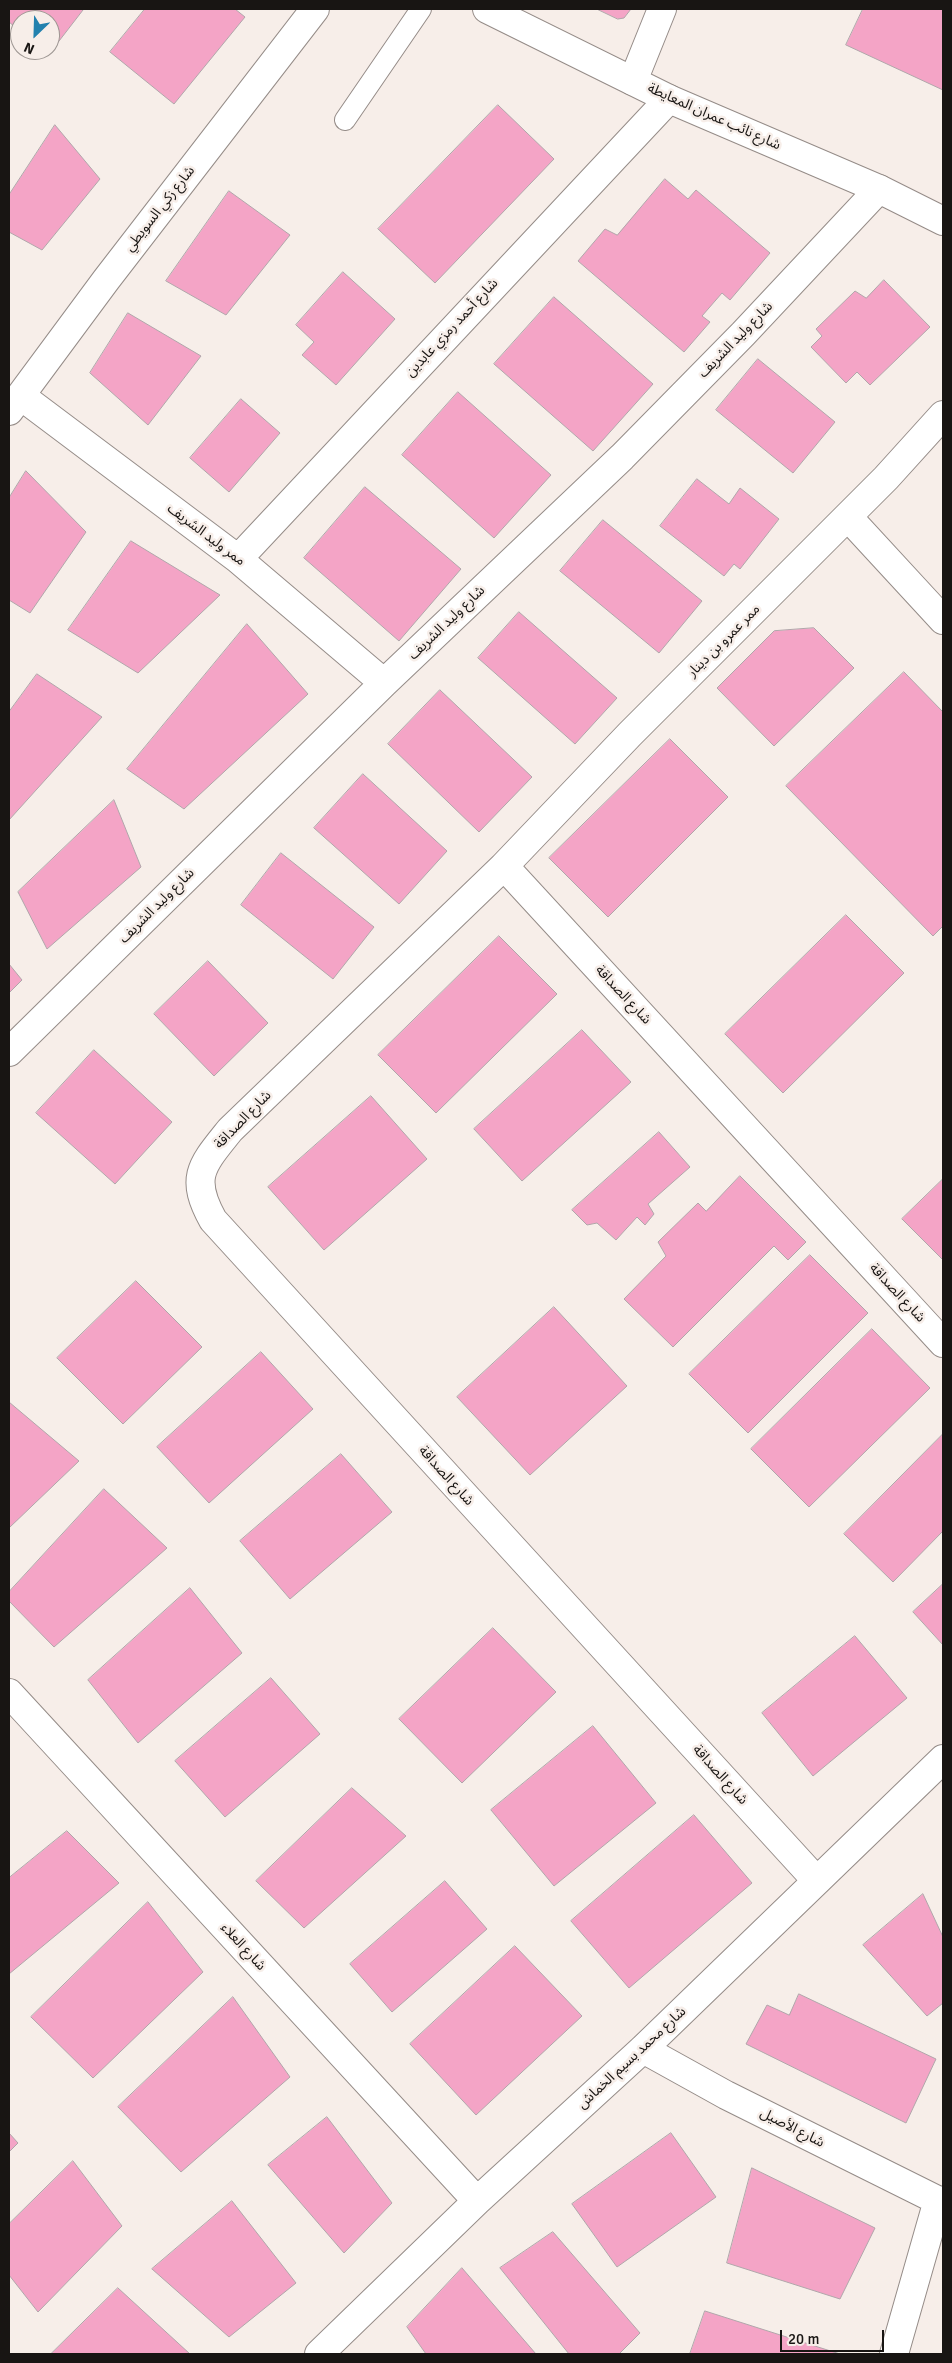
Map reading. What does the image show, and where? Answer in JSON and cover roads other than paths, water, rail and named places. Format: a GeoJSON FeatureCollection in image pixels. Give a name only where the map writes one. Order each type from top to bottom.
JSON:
{"type":"FeatureCollection","features":[{"type":"Feature","properties":{"kind":"street","name":"شارع زكي السويطي"},"geometry":{"type":"LineString","coordinates":[[15,404],[106,280],[315,9]]}},
{"type":"Feature","properties":{"kind":"street","name":"شارع نائب عمران المعايطة"},"geometry":{"type":"LineString","coordinates":[[487,9],[669,99],[879,189],[943,221]]}},
{"type":"Feature","properties":{"kind":"street"},"geometry":{"type":"LineString","coordinates":[[633,81],[662,9]]}},
{"type":"Feature","properties":{"kind":"street","name":"شارع أحمد رمزي عابدين"},"geometry":{"type":"LineString","coordinates":[[238,559],[669,99]]}},
{"type":"Feature","properties":{"kind":"street","name":"شارع وليد الشريف"},"geometry":{"type":"LineString","coordinates":[[9,1052],[384,683],[622,457],[743,334],[879,189]]}},
{"type":"Feature","properties":{"kind":"street","name":"ممر وليد الشريف"},"geometry":{"type":"LineString","coordinates":[[15,404],[238,559],[384,683]]}},
{"type":"Feature","properties":{"kind":"street","name":"ممر عمرو بن دينار"},"geometry":{"type":"LineString","coordinates":[[504,866],[637,727],[848,517],[943,415]]}},
{"type":"Feature","properties":{"kind":"street"},"geometry":{"type":"LineString","coordinates":[[848,517],[943,620]]}},
{"type":"Feature","properties":{"kind":"street","name":"شارع الصداقة"},"geometry":{"type":"LineString","coordinates":[[816,1880],[213,1220],[205,1206],[199,1185],[205,1161],[230,1130],[504,866],[943,1343]]}},
{"type":"Feature","properties":{"kind":"street","name":"شارع العلاء"},"geometry":{"type":"LineString","coordinates":[[9,1693],[477,2201]]}},
{"type":"Feature","properties":{"kind":"street","name":"شارع محمد بسيم الخماش"},"geometry":{"type":"LineString","coordinates":[[319,2354],[477,2201],[643,2049],[943,1759]]}},
{"type":"Feature","properties":{"kind":"street","name":"شارع الأصيل"},"geometry":{"type":"LineString","coordinates":[[643,2049],[726,2095],[941,2201]]}},
{"type":"Feature","properties":{"kind":"street"},"geometry":{"type":"LineString","coordinates":[[894,2354],[941,2201]]}},
{"type":"Feature","properties":{"kind":"lane"},"geometry":{"type":"LineString","coordinates":[[345,120],[421,9]]}}]}
